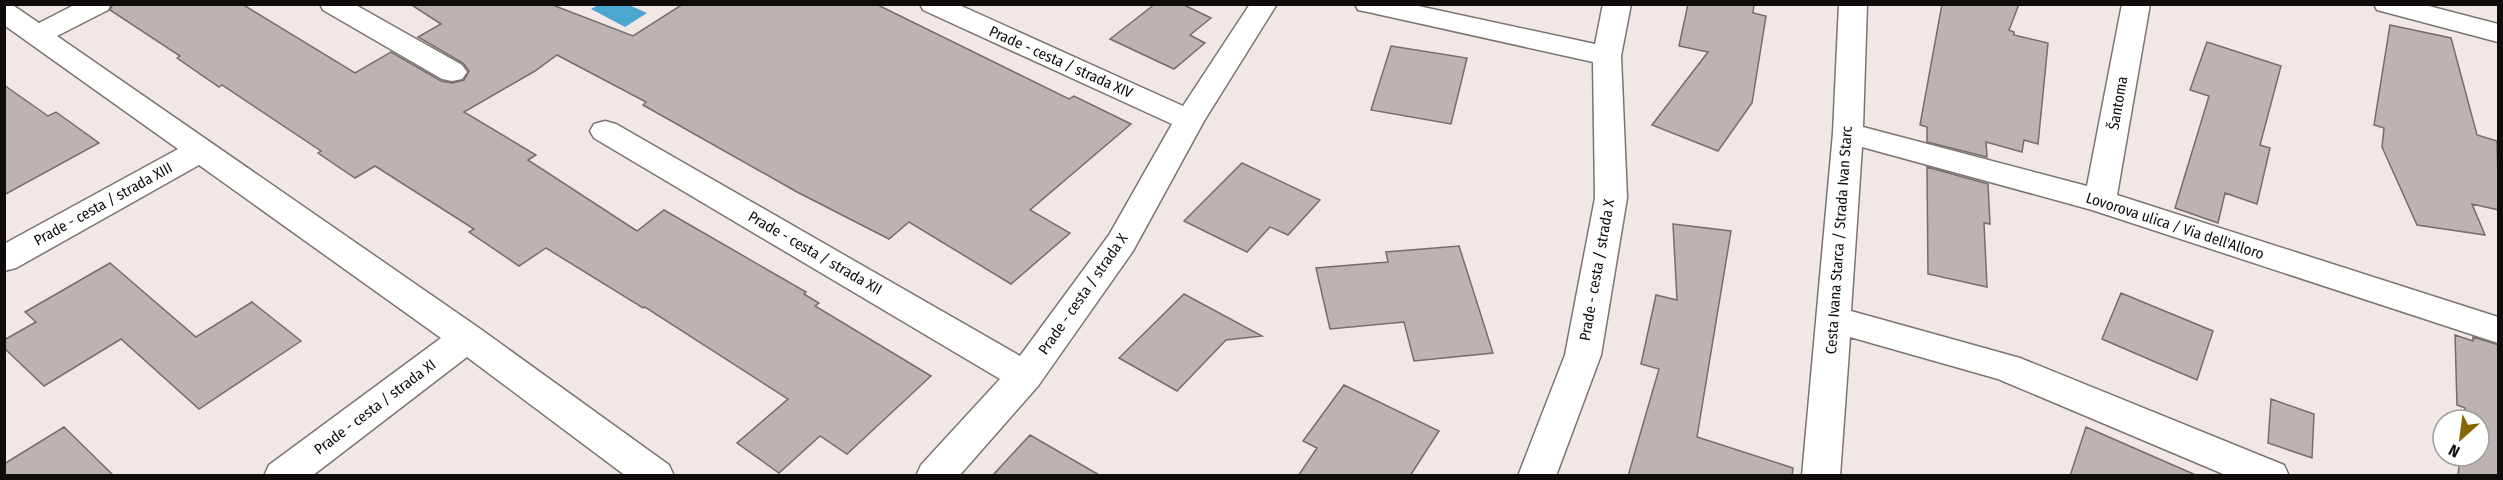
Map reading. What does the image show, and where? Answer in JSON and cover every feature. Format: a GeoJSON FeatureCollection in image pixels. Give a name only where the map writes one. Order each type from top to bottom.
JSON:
{"type":"FeatureCollection","features":[{"type":"Feature","properties":{"kind":"street"},"geometry":{"type":"LineString","coordinates":[[38,35],[98,4]]}},
{"type":"Feature","properties":{"kind":"street"},"geometry":{"type":"LineString","coordinates":[[333,4],[452,72]]}},
{"type":"Feature","properties":{"kind":"street","name":"Prade - cesta / strada XIV"},"geometry":{"type":"LineString","coordinates":[[933,4],[1189,120]]}},
{"type":"Feature","properties":{"kind":"street","name":"Prade - cesta / strada X"},"geometry":{"type":"LineString","coordinates":[[935,476],[1025,376],[1121,243],[1189,120],[1264,4]]}},
{"type":"Feature","properties":{"kind":"street"},"geometry":{"type":"LineString","coordinates":[[1368,4],[1607,56]]}},
{"type":"Feature","properties":{"kind":"street","name":"Prade - cesta / strada X"},"geometry":{"type":"LineString","coordinates":[[1537,476],[1583,356],[1611,198],[1607,56],[1617,4]]}},
{"type":"Feature","properties":{"kind":"street","name":"Cesta Ivana Starca / Strada Ivan Starc"},"geometry":{"type":"LineString","coordinates":[[1821,476],[1848,133],[1853,4]]}},
{"type":"Feature","properties":{"kind":"street","name":"Šantoma"},"geometry":{"type":"LineString","coordinates":[[2100,201],[2136,4]]}},
{"type":"Feature","properties":{"kind":"street"},"geometry":{"type":"LineString","coordinates":[[2387,4],[2499,33]]}},
{"type":"Feature","properties":{"kind":"street"},"geometry":{"type":"LineString","coordinates":[[4,12],[467,338],[656,476]]}},
{"type":"Feature","properties":{"kind":"street","name":"Prade - cesta / strada XII"},"geometry":{"type":"LineString","coordinates":[[604,130],[1025,376]]}},
{"type":"Feature","properties":{"kind":"street","name":"Lovorova ulica / Via dell'Alloro"},"geometry":{"type":"LineString","coordinates":[[1848,133],[2100,201],[2499,330]]}},
{"type":"Feature","properties":{"kind":"street","name":"Prade - cesta / strada XIII"},"geometry":{"type":"LineString","coordinates":[[4,259],[201,150]]}},
{"type":"Feature","properties":{"kind":"street"},"geometry":{"type":"LineString","coordinates":[[1833,319],[2007,368],[2270,476]]}},
{"type":"Feature","properties":{"kind":"street","name":"Prade - cesta / strada XI"},"geometry":{"type":"LineString","coordinates":[[282,476],[467,338]]}},
{"type":"Feature","properties":{"kind":"water"},"geometry":{"type":"Polygon","coordinates":[[[598,5],[629,5],[647,13],[625,27],[591,9],[598,5]]]}},
{"type":"Feature","properties":{"kind":"building"},"geometry":{"type":"Polygon","coordinates":[[[113,4],[242,4],[355,73],[391,52],[441,81],[452,83],[464,80],[469,71],[463,63],[418,37],[441,24],[410,4],[550,4],[633,36],[683,4],[876,4],[1069,99],[1074,96],[1131,124],[1030,210],[1070,233],[1011,284],[909,222],[889,239],[797,192],[643,105],[646,102],[557,55],[535,71],[464,112],[536,155],[528,160],[637,231],[664,210],[806,292],[804,294],[819,303],[815,306],[931,376],[847,454],[820,436],[779,473],[737,443],[788,399],[645,307],[643,308],[546,248],[519,266],[469,232],[474,229],[375,166],[355,178],[318,153],[321,151],[222,85],[219,87],[177,58],[180,56],[110,10],[113,4]]]}},
{"type":"Feature","properties":{"kind":"building"},"geometry":{"type":"Polygon","coordinates":[[[1155,4],[1182,4],[1211,18],[1190,35],[1205,43],[1174,69],[1110,39],[1155,4]]]}},
{"type":"Feature","properties":{"kind":"building"},"geometry":{"type":"Polygon","coordinates":[[[1688,4],[1754,4],[1753,13],[1766,16],[1752,103],[1718,151],[1652,125],[1708,52],[1679,46],[1688,4]]]}},
{"type":"Feature","properties":{"kind":"building"},"geometry":{"type":"Polygon","coordinates":[[[1942,4],[2019,4],[2009,30],[2014,32],[2014,35],[2048,43],[2038,144],[2024,140],[2022,152],[1986,142],[1987,157],[1927,142],[1927,127],[1920,125],[1942,4]]]}},
{"type":"Feature","properties":{"kind":"building"},"geometry":{"type":"Polygon","coordinates":[[[2390,25],[2451,38],[2477,135],[2497,141],[2499,210],[2472,204],[2485,235],[2417,225],[2382,147],[2384,128],[2374,125],[2390,25]]]}},
{"type":"Feature","properties":{"kind":"building"},"geometry":{"type":"Polygon","coordinates":[[[2207,42],[2281,66],[2260,145],[2270,148],[2257,204],[2225,193],[2218,223],[2175,208],[2209,96],[2190,90],[2207,42]]]}},
{"type":"Feature","properties":{"kind":"building"},"geometry":{"type":"Polygon","coordinates":[[[1391,46],[1467,58],[1451,124],[1371,110],[1391,46]]]}},
{"type":"Feature","properties":{"kind":"building"},"geometry":{"type":"Polygon","coordinates":[[[4,85],[48,116],[56,112],[99,143],[4,195],[4,85]]]}},
{"type":"Feature","properties":{"kind":"building"},"geometry":{"type":"Polygon","coordinates":[[[1242,163],[1320,200],[1288,235],[1270,227],[1247,252],[1184,221],[1242,163]]]}},
{"type":"Feature","properties":{"kind":"building"},"geometry":{"type":"Polygon","coordinates":[[[1927,167],[1988,184],[1990,224],[1984,223],[1987,287],[1928,274],[1927,167]]]}},
{"type":"Feature","properties":{"kind":"building"},"geometry":{"type":"Polygon","coordinates":[[[1673,224],[1731,231],[1697,437],[1793,468],[1792,476],[1628,476],[1659,369],[1641,364],[1656,295],[1677,300],[1673,224]]]}},
{"type":"Feature","properties":{"kind":"building"},"geometry":{"type":"Polygon","coordinates":[[[1459,246],[1493,353],[1414,361],[1404,322],[1330,329],[1316,268],[1388,262],[1386,252],[1459,246]]]}},
{"type":"Feature","properties":{"kind":"building"},"geometry":{"type":"Polygon","coordinates":[[[110,263],[196,337],[252,302],[301,341],[199,409],[121,339],[44,386],[4,348],[4,340],[36,322],[25,312],[110,263]]]}},
{"type":"Feature","properties":{"kind":"building"},"geometry":{"type":"Polygon","coordinates":[[[2121,293],[2213,331],[2197,380],[2102,339],[2121,293]]]}},
{"type":"Feature","properties":{"kind":"building"},"geometry":{"type":"Polygon","coordinates":[[[1184,294],[1262,336],[1226,340],[1177,391],[1119,358],[1184,294]]]}},
{"type":"Feature","properties":{"kind":"building"},"geometry":{"type":"Polygon","coordinates":[[[2455,335],[2473,341],[2473,337],[2499,345],[2499,476],[2458,476],[2459,468],[2491,468],[2491,408],[2465,408],[2457,405],[2455,335]]]}},
{"type":"Feature","properties":{"kind":"building"},"geometry":{"type":"Polygon","coordinates":[[[1344,385],[1439,431],[1410,476],[1298,476],[1317,448],[1303,441],[1344,385]]]}},
{"type":"Feature","properties":{"kind":"building"},"geometry":{"type":"Polygon","coordinates":[[[2271,399],[2314,414],[2312,458],[2268,443],[2271,399]]]}},
{"type":"Feature","properties":{"kind":"building"},"geometry":{"type":"Polygon","coordinates":[[[64,427],[114,476],[4,476],[4,464],[64,427]]]}},
{"type":"Feature","properties":{"kind":"building"},"geometry":{"type":"Polygon","coordinates":[[[2086,427],[2198,476],[2070,476],[2086,427]]]}},
{"type":"Feature","properties":{"kind":"building"},"geometry":{"type":"Polygon","coordinates":[[[1030,435],[1101,476],[992,476],[1030,435]]]}}]}
